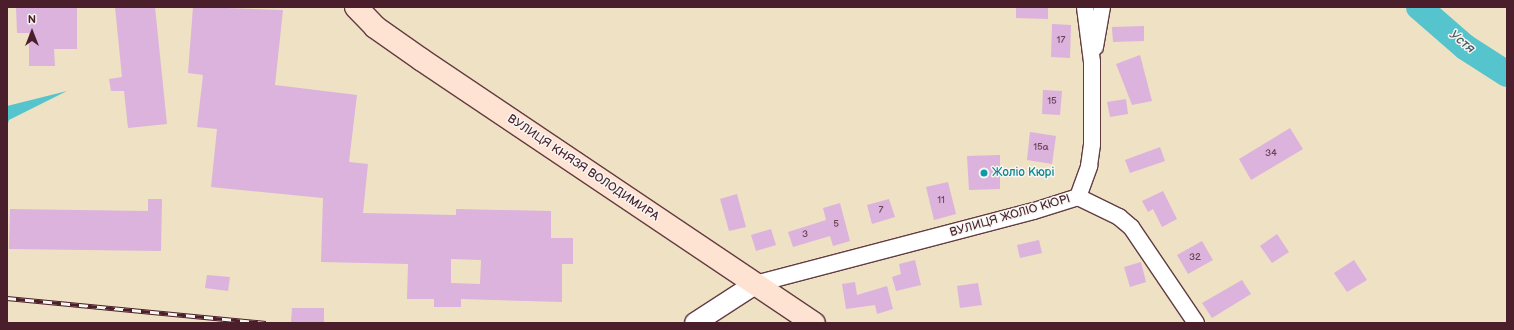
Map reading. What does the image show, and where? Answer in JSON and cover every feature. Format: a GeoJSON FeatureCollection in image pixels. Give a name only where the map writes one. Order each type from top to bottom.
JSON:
{"type":"FeatureCollection","features":[{"type":"Feature","properties":{"kind":"main road","name":"ВУЛИЦЯ КНЯЗЯ ВОЛОДИМИРА"},"geometry":{"type":"LineString","coordinates":[[356,7],[375,27],[422,60],[814,323]]}},
{"type":"Feature","properties":{"kind":"street","name":"ВУЛИЦЯ ЖОЛІО КЮРІ"},"geometry":{"type":"LineString","coordinates":[[755,284],[1034,211],[1078,197],[1089,166],[1092,144],[1092,62],[1085,7]]}},
{"type":"Feature","properties":{"kind":"street"},"geometry":{"type":"LineString","coordinates":[[1092,62],[1102,7]]}},
{"type":"Feature","properties":{"kind":"street"},"geometry":{"type":"LineString","coordinates":[[1078,197],[1119,217],[1131,227],[1184,309],[1196,323]]}},
{"type":"Feature","properties":{"kind":"street"},"geometry":{"type":"LineString","coordinates":[[694,323],[755,284]]}},
{"type":"Feature","properties":{"kind":"water"},"geometry":{"type":"Polygon","coordinates":[[[67,91],[9,120],[7,126],[7,106],[67,91]]]}},
{"type":"Feature","properties":{"kind":"building"},"geometry":{"type":"Polygon","coordinates":[[[16,7],[77,7],[77,49],[54,49],[55,66],[29,66],[29,33],[17,33],[16,7]]]}},
{"type":"Feature","properties":{"kind":"building"},"geometry":{"type":"Polygon","coordinates":[[[115,7],[155,7],[167,124],[128,128],[124,91],[111,91],[109,79],[122,77],[115,7]]]}},
{"type":"Feature","properties":{"kind":"building"},"geometry":{"type":"Polygon","coordinates":[[[193,7],[283,10],[275,85],[357,95],[349,162],[368,164],[363,213],[456,215],[456,209],[551,211],[551,238],[573,238],[573,264],[562,264],[562,302],[461,299],[461,307],[434,307],[434,299],[407,299],[408,264],[321,262],[323,198],[211,187],[217,129],[197,127],[203,75],[188,73],[193,7]],[[451,259],[451,283],[480,284],[481,260],[451,259]]]}},
{"type":"Feature","properties":{"kind":"building"},"geometry":{"type":"Polygon","coordinates":[[[1016,7],[1048,7],[1048,19],[1016,18],[1016,7]]]}},
{"type":"Feature","properties":{"kind":"building"},"geometry":{"type":"Polygon","coordinates":[[[1052,24],[1071,25],[1070,58],[1051,57],[1052,24]]]}},
{"type":"Feature","properties":{"kind":"building"},"geometry":{"type":"Polygon","coordinates":[[[1144,26],[1144,41],[1113,42],[1112,27],[1144,26]]]}},
{"type":"Feature","properties":{"kind":"building"},"geometry":{"type":"Polygon","coordinates":[[[1140,55],[1152,101],[1132,105],[1116,64],[1140,55]]]}},
{"type":"Feature","properties":{"kind":"building"},"geometry":{"type":"Polygon","coordinates":[[[1043,90],[1062,91],[1060,115],[1042,114],[1043,90]]]}},
{"type":"Feature","properties":{"kind":"building"},"geometry":{"type":"Polygon","coordinates":[[[1126,99],[1128,114],[1110,117],[1107,102],[1126,99]]]}},
{"type":"Feature","properties":{"kind":"building"},"geometry":{"type":"Polygon","coordinates":[[[1290,128],[1303,149],[1251,180],[1239,159],[1290,128]]]}},
{"type":"Feature","properties":{"kind":"building"},"geometry":{"type":"Polygon","coordinates":[[[1030,132],[1056,136],[1052,164],[1027,160],[1030,132]]]}},
{"type":"Feature","properties":{"kind":"building"},"geometry":{"type":"Polygon","coordinates":[[[1160,147],[1165,161],[1130,173],[1125,160],[1160,147]]]}},
{"type":"Feature","properties":{"kind":"building","name":"Жоліо Кюрі"},"geometry":{"type":"Polygon","coordinates":[[[1000,155],[1000,189],[969,190],[967,156],[1000,155]]]}},
{"type":"Feature","properties":{"kind":"building"},"geometry":{"type":"Polygon","coordinates":[[[948,182],[956,214],[934,220],[926,187],[948,182]]]}},
{"type":"Feature","properties":{"kind":"building"},"geometry":{"type":"Polygon","coordinates":[[[1163,191],[1177,219],[1162,227],[1153,209],[1148,212],[1142,201],[1163,191]]]}},
{"type":"Feature","properties":{"kind":"building"},"geometry":{"type":"Polygon","coordinates":[[[737,194],[746,227],[729,231],[720,199],[737,194]]]}},
{"type":"Feature","properties":{"kind":"building"},"geometry":{"type":"Polygon","coordinates":[[[148,199],[162,199],[161,251],[9,249],[10,209],[148,211],[148,199]]]}},
{"type":"Feature","properties":{"kind":"building"},"geometry":{"type":"Polygon","coordinates":[[[889,199],[895,217],[872,224],[867,205],[889,199]]]}},
{"type":"Feature","properties":{"kind":"building"},"geometry":{"type":"Polygon","coordinates":[[[840,203],[850,241],[833,246],[830,236],[793,247],[788,232],[826,220],[823,208],[840,203]]]}},
{"type":"Feature","properties":{"kind":"building"},"geometry":{"type":"Polygon","coordinates":[[[771,229],[776,245],[756,251],[751,235],[771,229]]]}},
{"type":"Feature","properties":{"kind":"building"},"geometry":{"type":"Polygon","coordinates":[[[1277,234],[1289,252],[1272,263],[1260,246],[1277,234]]]}},
{"type":"Feature","properties":{"kind":"building"},"geometry":{"type":"Polygon","coordinates":[[[1039,240],[1042,253],[1020,258],[1017,245],[1039,240]]]}},
{"type":"Feature","properties":{"kind":"building"},"geometry":{"type":"Polygon","coordinates":[[[1202,241],[1213,260],[1188,274],[1177,255],[1202,241]]]}},
{"type":"Feature","properties":{"kind":"building"},"geometry":{"type":"Polygon","coordinates":[[[915,260],[921,285],[896,291],[892,277],[901,274],[899,264],[915,260]]]}},
{"type":"Feature","properties":{"kind":"building"},"geometry":{"type":"Polygon","coordinates":[[[1354,260],[1367,280],[1347,292],[1334,273],[1354,260]]]}},
{"type":"Feature","properties":{"kind":"building"},"geometry":{"type":"Polygon","coordinates":[[[1141,262],[1146,282],[1130,287],[1124,267],[1141,262]]]}},
{"type":"Feature","properties":{"kind":"building"},"geometry":{"type":"Polygon","coordinates":[[[207,275],[230,277],[228,291],[205,288],[207,275]]]}},
{"type":"Feature","properties":{"kind":"building"},"geometry":{"type":"Polygon","coordinates":[[[1242,280],[1251,294],[1212,318],[1202,303],[1242,280]]]}},
{"type":"Feature","properties":{"kind":"building"},"geometry":{"type":"Polygon","coordinates":[[[855,282],[857,295],[887,286],[893,309],[877,314],[875,305],[846,309],[842,284],[855,282]]]}},
{"type":"Feature","properties":{"kind":"building"},"geometry":{"type":"Polygon","coordinates":[[[978,283],[982,305],[960,308],[957,286],[978,283]]]}},
{"type":"Feature","properties":{"kind":"building"},"geometry":{"type":"Polygon","coordinates":[[[292,308],[324,308],[324,323],[291,323],[292,308]]]}},
{"type":"Feature","properties":{"kind":"waterway","name":"Устя"},"geometry":{"type":"LineString","coordinates":[[1419,7],[1465,47],[1507,74]]}},
{"type":"Feature","properties":{"kind":"railway"},"geometry":{"type":"LineString","coordinates":[[7,298],[266,323]]}},
{"type":"Feature","properties":{"kind":"place","name":"Жоліо Кюрі"},"geometry":{"type":"Point","coordinates":[984,173]}}]}
